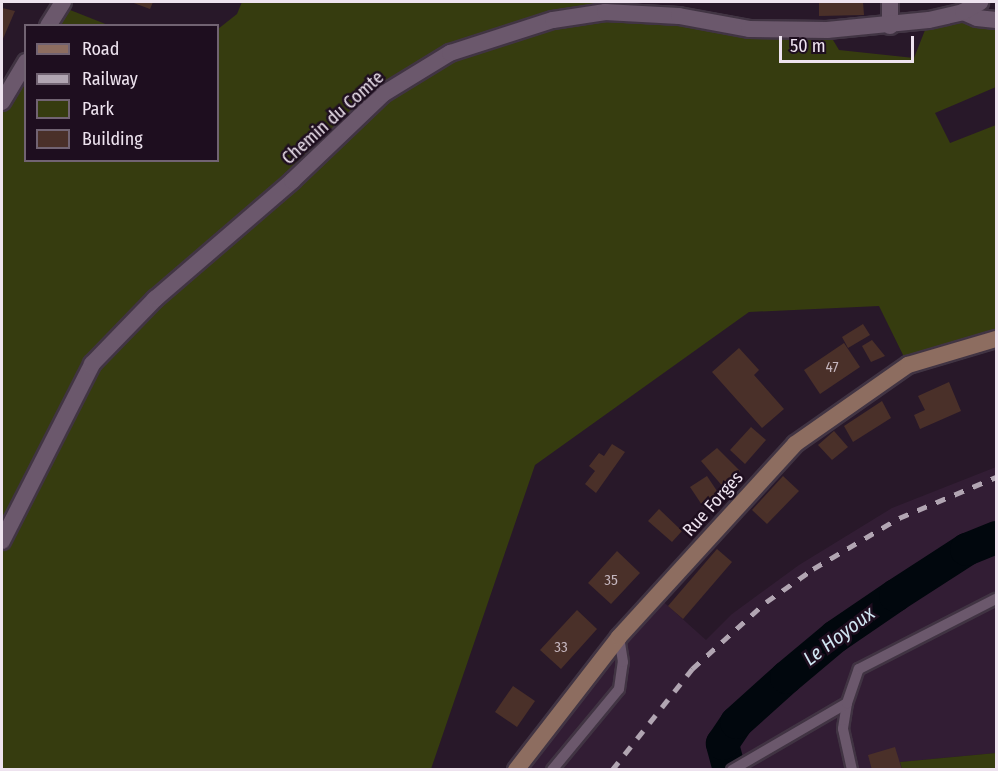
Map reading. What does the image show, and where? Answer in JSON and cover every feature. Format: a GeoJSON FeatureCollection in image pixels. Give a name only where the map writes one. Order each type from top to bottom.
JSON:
{"type":"FeatureCollection","features":[{"type":"Feature","properties":{"kind":"main road","name":"Rue Forges"},"geometry":{"type":"LineString","coordinates":[[516,770],[619,637],[795,444],[908,365],[996,339]]}},
{"type":"Feature","properties":{"kind":"street"},"geometry":{"type":"LineString","coordinates":[[49,24],[63,2]]}},
{"type":"Feature","properties":{"kind":"street"},"geometry":{"type":"LineString","coordinates":[[890,2],[890,26]]}},
{"type":"Feature","properties":{"kind":"street"},"geometry":{"type":"LineString","coordinates":[[963,12],[980,2]]}},
{"type":"Feature","properties":{"kind":"street","name":"Chemin du Comte"},"geometry":{"type":"LineString","coordinates":[[2,541],[92,364],[155,299],[292,181],[383,94],[450,53],[553,20],[605,12],[679,16],[749,29],[890,26],[963,12]]}},
{"type":"Feature","properties":{"kind":"street"},"geometry":{"type":"LineString","coordinates":[[963,12],[977,18],[996,20]]}},
{"type":"Feature","properties":{"kind":"street"},"geometry":{"type":"LineString","coordinates":[[2,102],[24,65]]}},
{"type":"Feature","properties":{"kind":"lane"},"geometry":{"type":"LineString","coordinates":[[852,770],[843,729],[847,703],[858,669],[996,599]]}},
{"type":"Feature","properties":{"kind":"lane"},"geometry":{"type":"LineString","coordinates":[[552,770],[619,689],[623,662],[619,637]]}},
{"type":"Feature","properties":{"kind":"lane"},"geometry":{"type":"LineString","coordinates":[[732,770],[847,703]]}},
{"type":"Feature","properties":{"kind":"shaded area"},"geometry":{"type":"Polygon","coordinates":[[[996,467],[996,753],[901,762],[903,770],[516,770],[657,596],[706,640],[732,614],[799,565],[892,508],[996,467]]]}},
{"type":"Feature","properties":{"kind":"green space"},"geometry":{"type":"Polygon","coordinates":[[[242,2],[607,2],[605,11],[827,30],[839,50],[914,58],[929,20],[996,20],[996,87],[935,113],[950,143],[996,125],[996,339],[908,365],[879,306],[749,312],[535,465],[431,769],[2,769],[2,102],[24,64],[24,162],[219,162],[219,28],[237,14],[242,2]]]}},
{"type":"Feature","properties":{"kind":"green space"},"geometry":{"type":"Polygon","coordinates":[[[60,6],[105,24],[49,24],[60,6]]]}},
{"type":"Feature","properties":{"kind":"green space"},"geometry":{"type":"Polygon","coordinates":[[[996,753],[996,769],[902,769],[900,762],[996,753]]]}},
{"type":"Feature","properties":{"kind":"building"},"geometry":{"type":"Polygon","coordinates":[[[131,2],[153,2],[150,9],[131,2]]]}},
{"type":"Feature","properties":{"kind":"building"},"geometry":{"type":"Polygon","coordinates":[[[819,2],[863,2],[864,15],[819,16],[819,2]]]}},
{"type":"Feature","properties":{"kind":"building"},"geometry":{"type":"Polygon","coordinates":[[[2,8],[15,11],[2,41],[2,8]]]}},
{"type":"Feature","properties":{"kind":"building"},"geometry":{"type":"Polygon","coordinates":[[[863,324],[870,335],[848,348],[842,337],[863,324]]]}},
{"type":"Feature","properties":{"kind":"building"},"geometry":{"type":"Polygon","coordinates":[[[872,340],[885,356],[871,362],[862,346],[872,340]]]}},
{"type":"Feature","properties":{"kind":"building"},"geometry":{"type":"Polygon","coordinates":[[[844,343],[860,367],[820,394],[804,370],[844,343]]]}},
{"type":"Feature","properties":{"kind":"building"},"geometry":{"type":"Polygon","coordinates":[[[739,348],[759,370],[754,375],[784,409],[762,428],[712,372],[739,348]]]}},
{"type":"Feature","properties":{"kind":"building"},"geometry":{"type":"Polygon","coordinates":[[[949,382],[961,411],[920,429],[914,415],[925,410],[918,396],[949,382]]]}},
{"type":"Feature","properties":{"kind":"building"},"geometry":{"type":"Polygon","coordinates":[[[882,401],[891,418],[853,442],[844,426],[882,401]]]}},
{"type":"Feature","properties":{"kind":"building"},"geometry":{"type":"Polygon","coordinates":[[[751,427],[766,440],[745,464],[730,450],[751,427]]]}},
{"type":"Feature","properties":{"kind":"building"},"geometry":{"type":"Polygon","coordinates":[[[834,431],[848,447],[832,460],[818,445],[834,431]]]}},
{"type":"Feature","properties":{"kind":"building"},"geometry":{"type":"Polygon","coordinates":[[[612,444],[625,452],[596,493],[585,484],[595,471],[589,466],[599,453],[604,456],[612,444]]]}},
{"type":"Feature","properties":{"kind":"building"},"geometry":{"type":"Polygon","coordinates":[[[717,448],[740,471],[724,488],[701,461],[717,448]]]}},
{"type":"Feature","properties":{"kind":"building"},"geometry":{"type":"Polygon","coordinates":[[[707,476],[721,497],[704,508],[690,487],[707,476]]]}},
{"type":"Feature","properties":{"kind":"building"},"geometry":{"type":"Polygon","coordinates":[[[783,476],[799,491],[767,524],[752,510],[783,476]]]}},
{"type":"Feature","properties":{"kind":"building"},"geometry":{"type":"Polygon","coordinates":[[[659,509],[682,531],[672,542],[648,521],[659,509]]]}},
{"type":"Feature","properties":{"kind":"building"},"geometry":{"type":"Polygon","coordinates":[[[717,549],[732,562],[683,619],[668,606],[717,549]]]}},
{"type":"Feature","properties":{"kind":"building"},"geometry":{"type":"Polygon","coordinates":[[[617,551],[640,573],[611,604],[588,583],[617,551]]]}},
{"type":"Feature","properties":{"kind":"building"},"geometry":{"type":"Polygon","coordinates":[[[577,610],[597,629],[561,669],[540,650],[577,610]]]}},
{"type":"Feature","properties":{"kind":"building"},"geometry":{"type":"Polygon","coordinates":[[[513,686],[535,701],[517,727],[495,712],[513,686]]]}},
{"type":"Feature","properties":{"kind":"building"},"geometry":{"type":"Polygon","coordinates":[[[895,747],[902,770],[872,770],[868,755],[895,747]]]}},
{"type":"Feature","properties":{"kind":"waterway","name":"Le Hoyoux"},"geometry":{"type":"LineString","coordinates":[[729,770],[722,743],[736,722],[786,677],[835,636],[895,595],[966,549],[996,537]]}},
{"type":"Feature","properties":{"kind":"railway"},"geometry":{"type":"LineString","coordinates":[[612,770],[692,669],[766,602],[813,569],[899,518],[996,477]]}}]}
